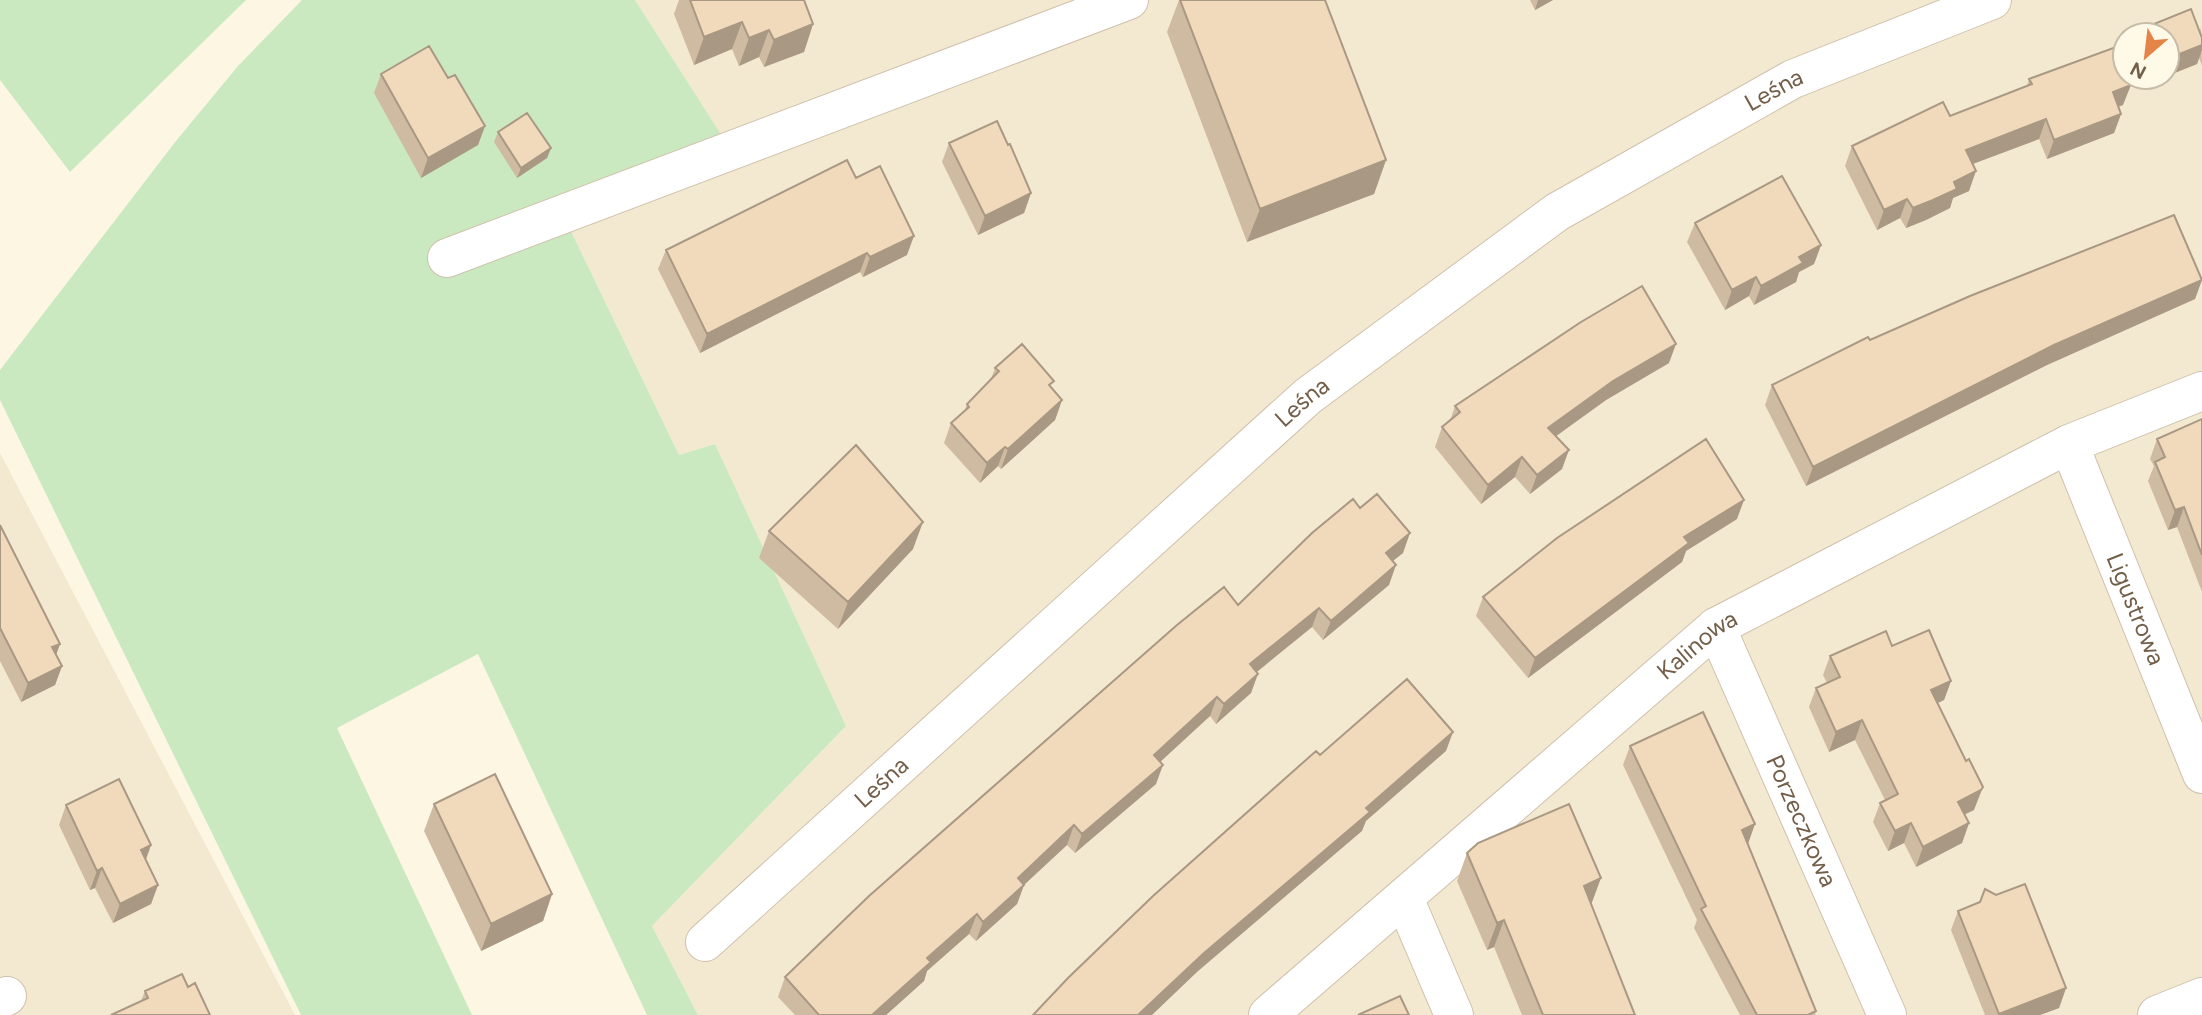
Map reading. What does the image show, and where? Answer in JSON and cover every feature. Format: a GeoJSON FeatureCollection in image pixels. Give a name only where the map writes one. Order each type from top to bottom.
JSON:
{"type":"FeatureCollection","features":[{"type":"Feature","properties":{"kind":"street"},"geometry":{"type":"LineString","coordinates":[[447,258],[1129,0]]}},
{"type":"Feature","properties":{"kind":"street","name":"Leśna"},"geometry":{"type":"LineString","coordinates":[[705,942],[1307,396],[1546,220],[1793,79],[1992,0]]}},
{"type":"Feature","properties":{"kind":"street","name":"Kalinowa"},"geometry":{"type":"LineString","coordinates":[[1268,1015],[1716,627],[2069,444],[2202,391]]}},
{"type":"Feature","properties":{"kind":"street","name":"Ligustrowa"},"geometry":{"type":"LineString","coordinates":[[2069,444],[2202,774]]}},
{"type":"Feature","properties":{"kind":"street","name":"Porzeczkowa"},"geometry":{"type":"LineString","coordinates":[[1716,627],[1887,1015]]}},
{"type":"Feature","properties":{"kind":"street"},"geometry":{"type":"LineString","coordinates":[[1404,898],[1454,1015]]}},
{"type":"Feature","properties":{"kind":"street"},"geometry":{"type":"LineString","coordinates":[[2157,1015],[2202,997]]}},
{"type":"Feature","properties":{"kind":"shaded area"},"geometry":{"type":"Polygon","coordinates":[[[635,0],[2202,0],[2202,1015],[698,1015],[652,926],[846,726],[715,444],[679,455],[568,225],[721,136],[635,0]]]}},
{"type":"Feature","properties":{"kind":"shaded area"},"geometry":{"type":"Polygon","coordinates":[[[0,453],[127,695],[295,1015],[0,1015],[0,453]]]}},
{"type":"Feature","properties":{"kind":"green space"},"geometry":{"type":"Polygon","coordinates":[[[0,0],[246,0],[70,172],[0,80],[0,0]]]}},
{"type":"Feature","properties":{"kind":"green space"},"geometry":{"type":"Polygon","coordinates":[[[302,0],[635,0],[722,136],[568,225],[679,455],[715,444],[846,726],[652,926],[698,1015],[647,1015],[478,654],[337,728],[472,1015],[301,1015],[0,400],[0,370],[176,141],[238,66],[302,0]]]}},
{"type":"Feature","properties":{"kind":"building"},"geometry":{"type":"Polygon","coordinates":[[[690,0],[804,0],[813,24],[774,40],[769,30],[749,38],[742,22],[704,37],[690,0]]]}},
{"type":"Feature","properties":{"kind":"building"},"geometry":{"type":"Polygon","coordinates":[[[1180,0],[1325,0],[1386,160],[1260,209],[1180,0]]]}},
{"type":"Feature","properties":{"kind":"building"},"geometry":{"type":"Polygon","coordinates":[[[2191,9],[2202,45],[2181,53],[2181,21],[2161,21],[2191,9]]]}},
{"type":"Feature","properties":{"kind":"building"},"geometry":{"type":"Polygon","coordinates":[[[429,46],[448,78],[455,75],[485,126],[428,158],[381,74],[429,46]]]}},
{"type":"Feature","properties":{"kind":"building"},"geometry":{"type":"Polygon","coordinates":[[[2111,49],[2111,91],[2116,91],[2113,92],[2121,114],[2054,140],[2046,119],[1966,150],[1976,171],[1954,182],[1957,189],[1913,208],[1907,199],[1884,210],[1852,146],[1943,102],[1950,116],[2032,84],[2029,79],[2111,49]]]}},
{"type":"Feature","properties":{"kind":"building"},"geometry":{"type":"Polygon","coordinates":[[[527,113],[551,148],[521,168],[498,132],[527,113]]]}},
{"type":"Feature","properties":{"kind":"building"},"geometry":{"type":"Polygon","coordinates":[[[997,121],[1031,193],[985,216],[949,143],[997,121]]]}},
{"type":"Feature","properties":{"kind":"building"},"geometry":{"type":"Polygon","coordinates":[[[847,160],[856,178],[880,166],[914,236],[870,257],[867,253],[707,334],[666,250],[847,160]]]}},
{"type":"Feature","properties":{"kind":"building"},"geometry":{"type":"Polygon","coordinates":[[[1782,176],[1821,245],[1799,257],[1803,263],[1761,286],[1756,277],[1732,290],[1695,223],[1782,176]]]}},
{"type":"Feature","properties":{"kind":"building"},"geometry":{"type":"Polygon","coordinates":[[[2174,215],[2202,280],[2054,345],[1813,467],[1772,385],[1868,337],[1870,340],[1970,296],[2174,215]]]}},
{"type":"Feature","properties":{"kind":"building"},"geometry":{"type":"Polygon","coordinates":[[[1642,286],[1676,344],[1613,381],[1548,428],[1569,450],[1537,475],[1522,457],[1488,485],[1442,427],[1460,412],[1455,406],[1581,322],[1642,286]]]}},
{"type":"Feature","properties":{"kind":"building"},"geometry":{"type":"Polygon","coordinates":[[[1022,344],[1054,381],[1049,385],[1062,400],[1008,449],[1005,447],[987,463],[951,423],[969,407],[967,404],[999,371],[995,368],[1022,344]]]}},
{"type":"Feature","properties":{"kind":"building"},"geometry":{"type":"Polygon","coordinates":[[[2202,419],[2202,555],[2184,507],[2175,510],[2155,462],[2165,457],[2157,439],[2202,419]]]}},
{"type":"Feature","properties":{"kind":"building"},"geometry":{"type":"Polygon","coordinates":[[[1706,439],[1744,500],[1684,537],[1689,543],[1535,658],[1483,597],[1557,538],[1706,439]]]}},
{"type":"Feature","properties":{"kind":"building"},"geometry":{"type":"Polygon","coordinates":[[[856,445],[923,522],[848,602],[769,531],[856,445]]]}},
{"type":"Feature","properties":{"kind":"building"},"geometry":{"type":"Polygon","coordinates":[[[1377,494],[1410,533],[1386,553],[1396,565],[1331,621],[1319,608],[1250,664],[1258,674],[1224,704],[1217,697],[1154,755],[1163,765],[1082,834],[1074,825],[1018,878],[1024,885],[983,922],[977,914],[927,958],[931,962],[872,1015],[819,1015],[785,977],[869,896],[1177,625],[1224,587],[1238,605],[1312,533],[1353,499],[1360,508],[1377,494]]]}},
{"type":"Feature","properties":{"kind":"building"},"geometry":{"type":"Polygon","coordinates":[[[0,525],[60,644],[52,647],[62,666],[28,683],[0,628],[0,525]]]}},
{"type":"Feature","properties":{"kind":"building"},"geometry":{"type":"Polygon","coordinates":[[[1929,630],[1951,681],[1931,690],[1966,761],[1969,759],[1983,787],[1958,802],[1969,823],[1923,847],[1911,823],[1895,831],[1880,803],[1898,794],[1862,720],[1836,732],[1816,688],[1840,677],[1830,656],[1886,631],[1892,646],[1929,630]]]}},
{"type":"Feature","properties":{"kind":"building"},"geometry":{"type":"Polygon","coordinates":[[[1407,679],[1453,732],[1366,808],[1370,812],[1204,953],[1138,1015],[1033,1015],[1153,896],[1316,751],[1320,755],[1407,679]]]}},
{"type":"Feature","properties":{"kind":"building"},"geometry":{"type":"Polygon","coordinates":[[[1703,712],[1755,824],[1742,830],[1816,1011],[1808,1015],[1757,1015],[1701,909],[1706,906],[1630,746],[1703,712]]]}},
{"type":"Feature","properties":{"kind":"building"},"geometry":{"type":"Polygon","coordinates":[[[495,774],[552,894],[491,924],[434,804],[495,774]]]}},
{"type":"Feature","properties":{"kind":"building"},"geometry":{"type":"Polygon","coordinates":[[[119,779],[151,845],[141,850],[158,885],[120,904],[102,868],[97,871],[66,805],[119,779]]]}},
{"type":"Feature","properties":{"kind":"building"},"geometry":{"type":"Polygon","coordinates":[[[1569,804],[1601,878],[1584,886],[1635,1015],[1543,1015],[1504,920],[1497,923],[1467,853],[1478,843],[1569,804]]]}},
{"type":"Feature","properties":{"kind":"building"},"geometry":{"type":"Polygon","coordinates":[[[2025,884],[2066,988],[1999,1014],[1958,911],[1980,902],[1985,889],[1996,895],[2025,884]]]}},
{"type":"Feature","properties":{"kind":"building"},"geometry":{"type":"Polygon","coordinates":[[[182,974],[188,987],[195,983],[210,1015],[111,1015],[148,998],[145,991],[182,974]]]}},
{"type":"Feature","properties":{"kind":"building"},"geometry":{"type":"Polygon","coordinates":[[[1400,996],[1409,1015],[1358,1015],[1400,996]]]}}]}
